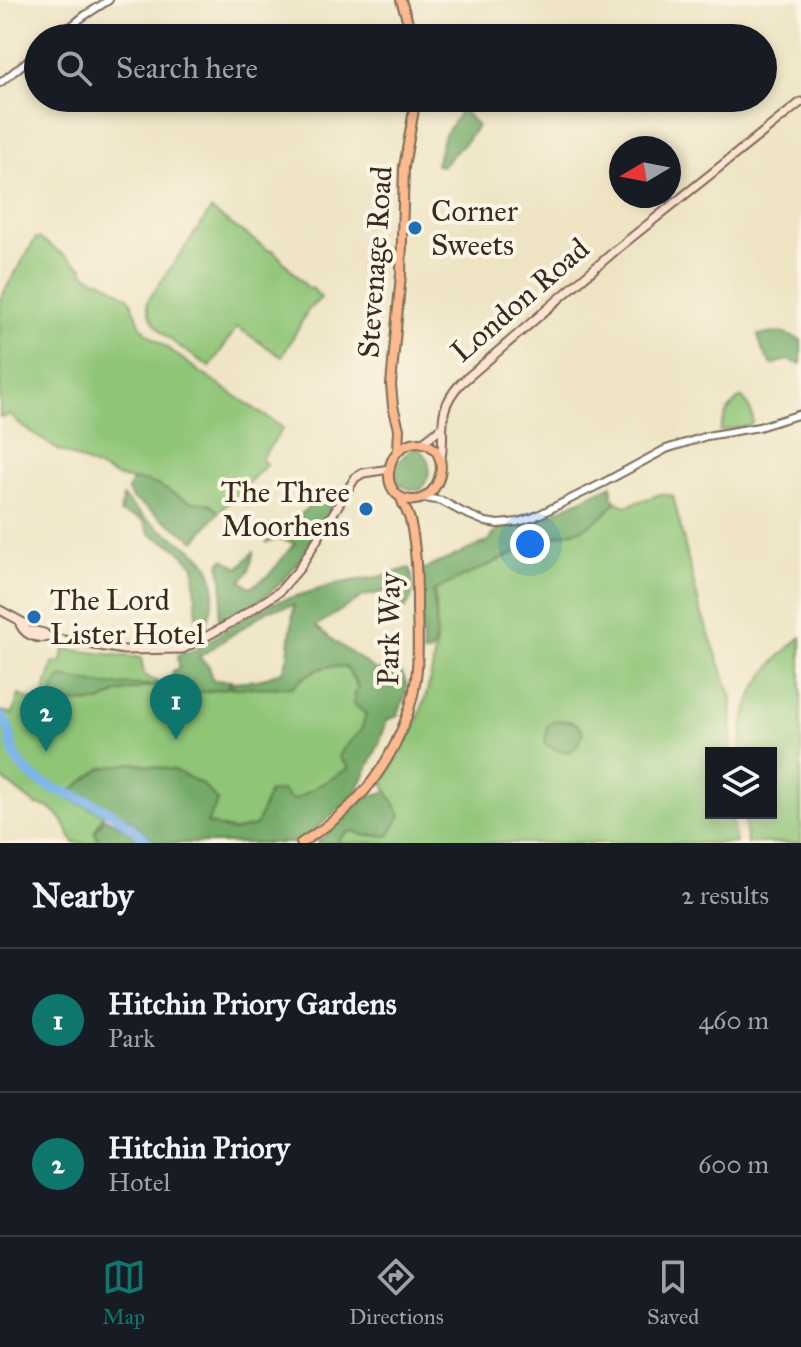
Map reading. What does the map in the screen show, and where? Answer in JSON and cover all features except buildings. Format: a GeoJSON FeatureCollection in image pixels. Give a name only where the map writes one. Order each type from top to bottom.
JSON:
{"type":"FeatureCollection","features":[{"type":"Feature","properties":{"kind":"main road"},"geometry":{"type":"LineString","coordinates":[[401,0],[409,24]]}},
{"type":"Feature","properties":{"kind":"main road","name":"London Road"},"geometry":{"type":"LineString","coordinates":[[441,458],[441,428],[448,401],[460,384],[617,249],[801,102]]}},
{"type":"Feature","properties":{"kind":"main road","name":"Stevenage Road"},"geometry":{"type":"LineString","coordinates":[[398,449],[399,429],[391,385],[401,274],[404,167],[414,112]]}},
{"type":"Feature","properties":{"kind":"main road"},"geometry":{"type":"LineString","coordinates":[[423,442],[441,428]]}},
{"type":"Feature","properties":{"kind":"main road"},"geometry":{"type":"LineString","coordinates":[[399,429],[412,442]]}},
{"type":"Feature","properties":{"kind":"main road"},"geometry":{"type":"LineString","coordinates":[[412,442],[423,442],[435,449],[441,458],[432,492],[421,499],[401,498],[389,480],[398,449],[412,442]]}},
{"type":"Feature","properties":{"kind":"main road"},"geometry":{"type":"LineString","coordinates":[[0,610],[19,621],[21,628],[44,633],[48,637],[124,650],[183,649],[279,592],[305,560],[355,478],[363,473],[390,469]]}},
{"type":"Feature","properties":{"kind":"main road"},"geometry":{"type":"LineString","coordinates":[[374,473],[389,480]]}},
{"type":"Feature","properties":{"kind":"main road","name":"Park Way"},"geometry":{"type":"LineString","coordinates":[[301,843],[319,832],[364,791],[388,757],[403,729],[411,704],[418,652],[417,576],[410,517],[401,498]]}},
{"type":"Feature","properties":{"kind":"main road","name":"Park Way"},"geometry":{"type":"LineString","coordinates":[[410,517],[421,499]]}},
{"type":"Feature","properties":{"kind":"street"},"geometry":{"type":"LineString","coordinates":[[74,24],[109,0]]}},
{"type":"Feature","properties":{"kind":"street"},"geometry":{"type":"LineString","coordinates":[[0,83],[24,63]]}},
{"type":"Feature","properties":{"kind":"street"},"geometry":{"type":"LineString","coordinates":[[421,499],[442,501],[480,520],[498,524],[518,522],[603,483],[666,449],[801,414]]}},
{"type":"Feature","properties":{"kind":"street"},"geometry":{"type":"LineString","coordinates":[[436,483],[442,501]]}},
{"type":"Feature","properties":{"kind":"green space"},"geometry":{"type":"Polygon","coordinates":[[[460,112],[465,112],[477,126],[442,166],[436,165],[443,138],[460,112]]]}},
{"type":"Feature","properties":{"kind":"green space"},"geometry":{"type":"Polygon","coordinates":[[[211,210],[268,250],[273,250],[321,298],[308,310],[282,357],[237,327],[210,367],[171,340],[149,313],[147,302],[211,210]]]}},
{"type":"Feature","properties":{"kind":"green space"},"geometry":{"type":"Polygon","coordinates":[[[36,238],[83,268],[83,272],[128,297],[147,333],[283,428],[261,459],[267,464],[219,512],[208,503],[192,503],[137,480],[118,477],[57,449],[19,424],[10,414],[0,417],[0,299],[36,238]]]}},
{"type":"Feature","properties":{"kind":"green space"},"geometry":{"type":"Polygon","coordinates":[[[776,333],[801,340],[801,364],[787,360],[772,365],[763,352],[758,335],[776,333]]]}},
{"type":"Feature","properties":{"kind":"green space"},"geometry":{"type":"Polygon","coordinates":[[[739,398],[743,398],[748,406],[753,422],[749,426],[720,431],[726,413],[739,398]]]}},
{"type":"Feature","properties":{"kind":"green space"},"geometry":{"type":"Polygon","coordinates":[[[414,449],[424,454],[429,464],[429,474],[421,490],[403,486],[396,474],[401,460],[414,449]]]}},
{"type":"Feature","properties":{"kind":"green space"},"geometry":{"type":"Polygon","coordinates":[[[132,481],[157,485],[188,501],[208,503],[219,512],[195,541],[132,498],[128,491],[132,481]]]}},
{"type":"Feature","properties":{"kind":"green space"},"geometry":{"type":"Polygon","coordinates":[[[612,485],[612,496],[616,502],[585,528],[542,540],[433,591],[436,638],[431,652],[423,654],[420,571],[489,541],[497,530],[536,521],[612,485]]]}},
{"type":"Feature","properties":{"kind":"green space"},"geometry":{"type":"Polygon","coordinates":[[[331,491],[336,498],[294,568],[264,597],[220,624],[223,589],[219,564],[224,559],[239,568],[254,551],[249,571],[241,581],[250,587],[258,583],[295,543],[277,539],[266,543],[319,497],[331,491]]]}},
{"type":"Feature","properties":{"kind":"green space"},"geometry":{"type":"Polygon","coordinates":[[[661,494],[673,496],[700,609],[732,698],[730,747],[705,747],[705,819],[731,819],[736,843],[336,843],[348,832],[363,835],[387,791],[383,781],[417,720],[433,666],[435,590],[542,540],[585,528],[616,502],[626,506],[661,494]]]}},
{"type":"Feature","properties":{"kind":"green space"},"geometry":{"type":"Polygon","coordinates":[[[123,497],[147,520],[190,548],[207,565],[214,589],[209,617],[198,638],[191,638],[197,623],[194,566],[175,547],[150,534],[144,522],[120,513],[123,497]]]}},
{"type":"Feature","properties":{"kind":"green space"},"geometry":{"type":"Polygon","coordinates":[[[410,568],[412,592],[409,603],[401,612],[389,591],[364,596],[316,626],[376,670],[396,668],[407,685],[397,716],[387,720],[354,797],[312,832],[294,843],[157,843],[128,818],[69,792],[102,768],[133,763],[174,770],[202,784],[218,801],[207,823],[233,831],[256,826],[269,792],[284,791],[287,797],[294,800],[349,768],[339,757],[361,730],[366,714],[353,704],[359,688],[347,668],[332,666],[318,670],[293,687],[232,688],[234,682],[258,680],[283,671],[288,656],[294,605],[269,610],[199,657],[209,666],[212,680],[230,681],[227,688],[190,692],[147,687],[118,693],[100,702],[65,703],[53,707],[50,705],[52,694],[62,677],[105,685],[167,684],[173,671],[179,667],[178,655],[195,650],[273,603],[340,583],[410,568]]]}},
{"type":"Feature","properties":{"kind":"green space"},"geometry":{"type":"Polygon","coordinates":[[[801,637],[801,843],[747,843],[745,819],[777,819],[777,747],[741,747],[747,708],[756,687],[784,652],[801,637]]]}},
{"type":"Feature","properties":{"kind":"green space"},"geometry":{"type":"Polygon","coordinates":[[[64,649],[141,658],[144,675],[159,683],[232,681],[229,688],[293,687],[318,670],[340,666],[347,668],[355,682],[364,706],[365,722],[362,730],[344,749],[349,768],[294,800],[287,797],[256,826],[232,831],[82,782],[67,798],[104,814],[94,832],[99,843],[74,843],[61,818],[48,807],[36,805],[0,777],[1,711],[13,714],[19,695],[41,704],[53,663],[62,662],[64,649]]]}},
{"type":"Feature","properties":{"kind":"green space"},"geometry":{"type":"Polygon","coordinates":[[[555,720],[571,722],[581,728],[583,732],[573,750],[558,751],[545,744],[547,726],[555,720]]]}},
{"type":"Feature","properties":{"kind":"green space"},"geometry":{"type":"Polygon","coordinates":[[[387,791],[401,815],[389,836],[363,835],[355,831],[347,832],[336,843],[317,843],[365,798],[387,791]]]}},
{"type":"Feature","properties":{"kind":"green space"},"geometry":{"type":"Polygon","coordinates":[[[104,818],[123,827],[142,843],[100,843],[95,833],[104,818]]]}},
{"type":"Feature","properties":{"kind":"waterway"},"geometry":{"type":"LineString","coordinates":[[0,716],[8,728],[16,757],[31,775],[109,812],[150,843]]}},
{"type":"Feature","properties":{"kind":"place","name":"Corner Sweets"},"geometry":{"type":"Point","coordinates":[415,228]}},
{"type":"Feature","properties":{"kind":"place","name":"The Three Moorhens"},"geometry":{"type":"Point","coordinates":[366,509]}},
{"type":"Feature","properties":{"kind":"place","name":"The Lord Lister Hotel"},"geometry":{"type":"Point","coordinates":[34,617]}},
{"type":"Feature","properties":{"kind":"place","name":"Hitchin Priory Gardens"},"geometry":{"type":"Point","coordinates":[176,740]}},
{"type":"Feature","properties":{"kind":"place","name":"Hitchin Priory"},"geometry":{"type":"Point","coordinates":[46,752]}}]}
